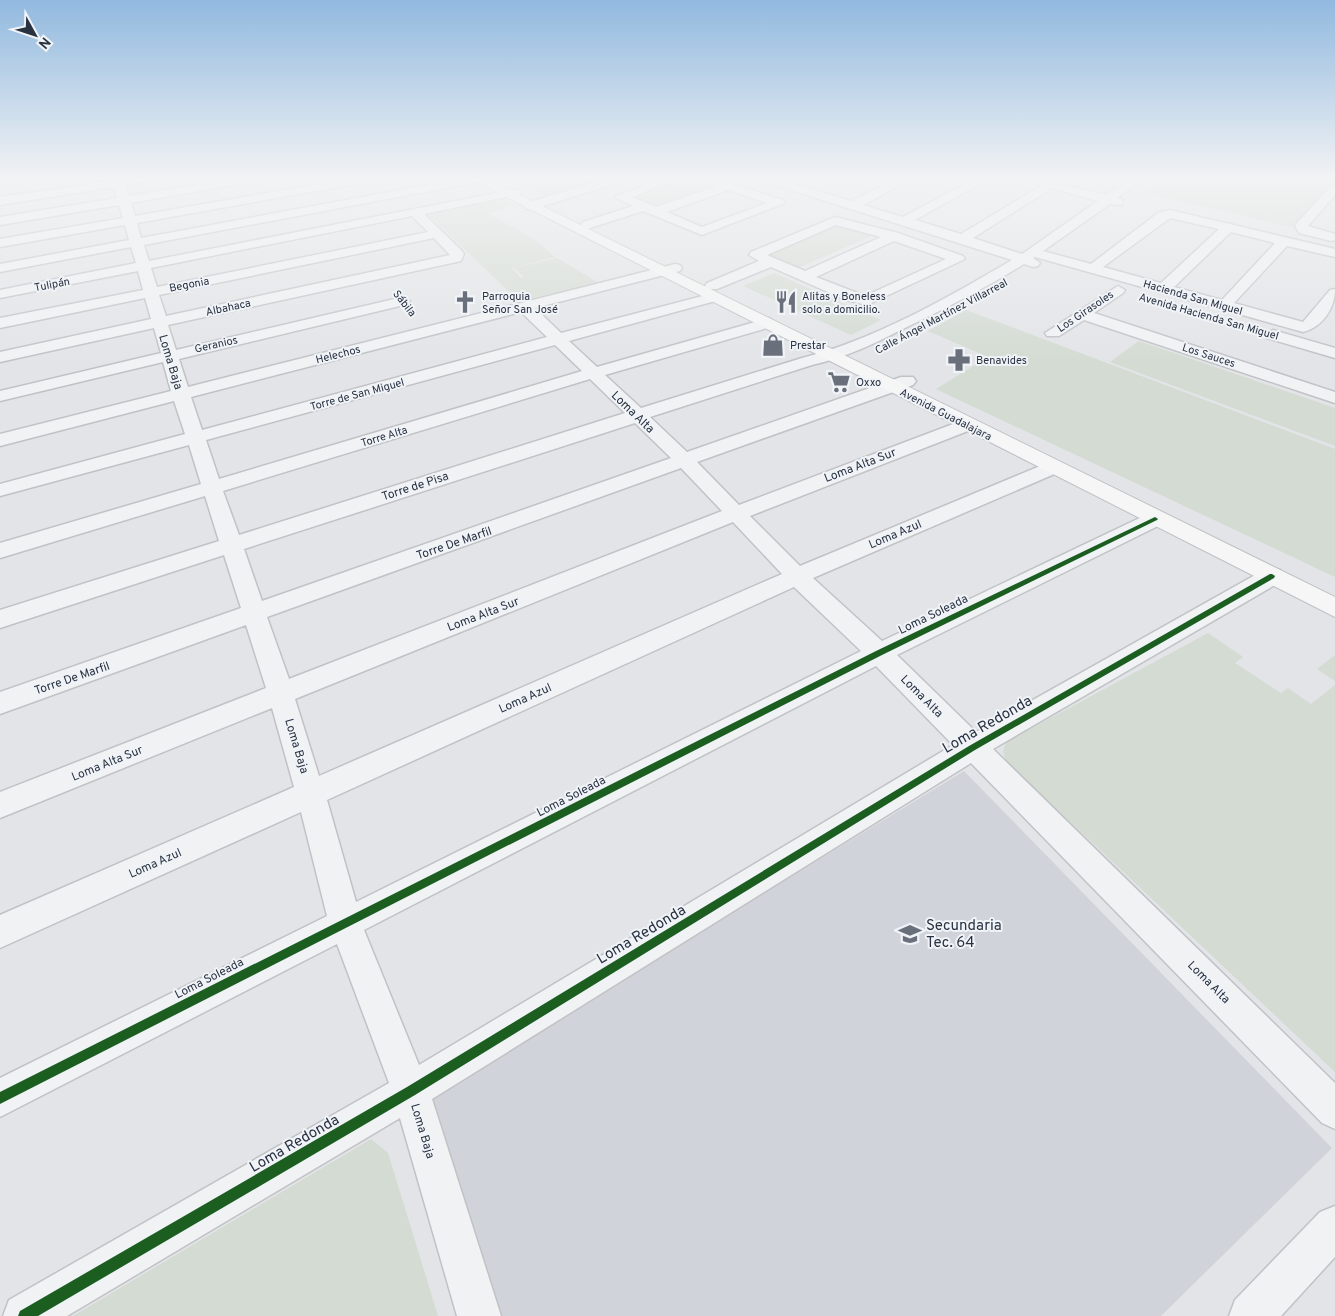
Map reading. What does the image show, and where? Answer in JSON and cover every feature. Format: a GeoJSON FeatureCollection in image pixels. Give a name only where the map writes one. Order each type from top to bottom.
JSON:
{"type":"FeatureCollection","features":[{"type":"Feature","properties":{"kind":"main road","name":"Avenida Guadalajara"},"geometry":{"type":"LineString","coordinates":[[612,240],[1272,566],[1335,608]]}},
{"type":"Feature","properties":{"kind":"main road","name":"Avenida Guadalajara"},"geometry":{"type":"LineString","coordinates":[[717,292],[769,324],[846,357]]}},
{"type":"Feature","properties":{"kind":"main road","name":"Avenida Guadalajara"},"geometry":{"type":"LineString","coordinates":[[900,384],[967,425],[1155,519],[1272,566]]}},
{"type":"Feature","properties":{"kind":"street"},"geometry":{"type":"LineString","coordinates":[[0,268],[62,240]]}},
{"type":"Feature","properties":{"kind":"street","name":"Tulipán"},"geometry":{"type":"LineString","coordinates":[[0,294],[83,240]]}},
{"type":"Feature","properties":{"kind":"street","name":"Loma Baja"},"geometry":{"type":"LineString","coordinates":[[137,240],[149,292],[181,394],[233,544],[281,694],[311,795],[345,922],[411,1091],[479,1316]]}},
{"type":"Feature","properties":{"kind":"street","name":"Begonia"},"geometry":{"type":"LineString","coordinates":[[0,323],[405,240]]}},
{"type":"Feature","properties":{"kind":"street","name":"Albahaca"},"geometry":{"type":"LineString","coordinates":[[0,357],[456,258],[457,254],[443,240]]}},
{"type":"Feature","properties":{"kind":"street"},"geometry":{"type":"LineString","coordinates":[[787,240],[756,253],[758,257],[851,298],[867,301],[958,259],[905,240]]}},
{"type":"Feature","properties":{"kind":"street"},"geometry":{"type":"LineString","coordinates":[[804,277],[883,240]]}},
{"type":"Feature","properties":{"kind":"street","name":"Hacienda San Miguel"},"geometry":{"type":"LineString","coordinates":[[972,240],[1035,258],[1094,268],[1295,326],[1310,325],[1335,293]]}},
{"type":"Feature","properties":{"kind":"street"},"geometry":{"type":"LineString","coordinates":[[1035,258],[1057,240]]}},
{"type":"Feature","properties":{"kind":"street","name":"Calle Ángel Martínez Villarreal"},"geometry":{"type":"LineString","coordinates":[[846,357],[991,292],[1035,258],[1063,240]]}},
{"type":"Feature","properties":{"kind":"street"},"geometry":{"type":"LineString","coordinates":[[1094,268],[1130,240]]}},
{"type":"Feature","properties":{"kind":"street"},"geometry":{"type":"LineString","coordinates":[[1164,288],[1215,240]]}},
{"type":"Feature","properties":{"kind":"street"},"geometry":{"type":"LineString","coordinates":[[1224,306],[1285,240]]}},
{"type":"Feature","properties":{"kind":"street"},"geometry":{"type":"LineString","coordinates":[[1287,240],[1335,253]]}},
{"type":"Feature","properties":{"kind":"street","name":"Torre de San Miguel"},"geometry":{"type":"LineString","coordinates":[[0,490],[558,339],[717,292],[776,265]]}},
{"type":"Feature","properties":{"kind":"street","name":"Helechos"},"geometry":{"type":"LineString","coordinates":[[0,440],[427,331],[526,308],[669,270]]}},
{"type":"Feature","properties":{"kind":"street","name":"Sábila"},"geometry":{"type":"LineString","coordinates":[[383,274],[427,331]]}},
{"type":"Feature","properties":{"kind":"street","name":"Avenida Hacienda San Miguel"},"geometry":{"type":"LineString","coordinates":[[1083,279],[1241,326]]}},
{"type":"Feature","properties":{"kind":"street","name":"Los Girasoles"},"geometry":{"type":"LineString","coordinates":[[1053,333],[1118,290]]}},
{"type":"Feature","properties":{"kind":"street","name":"Geranios"},"geometry":{"type":"LineString","coordinates":[[0,396],[403,301]]}},
{"type":"Feature","properties":{"kind":"street","name":"Loma Alta"},"geometry":{"type":"LineString","coordinates":[[526,308],[685,461],[797,576],[879,653],[1335,1110]]}},
{"type":"Feature","properties":{"kind":"street","name":"Los Sauces"},"geometry":{"type":"LineString","coordinates":[[1082,314],[1332,390]]}},
{"type":"Feature","properties":{"kind":"street","name":"Torre Alta"},"geometry":{"type":"LineString","coordinates":[[0,550],[593,373],[769,324]]}},
{"type":"Feature","properties":{"kind":"street","name":"Avenida Hacienda San Miguel"},"geometry":{"type":"LineString","coordinates":[[1260,331],[1335,353]]}},
{"type":"Feature","properties":{"kind":"street","name":"Torre de Pisa"},"geometry":{"type":"LineString","coordinates":[[0,619],[636,414],[808,361],[846,357]]}},
{"type":"Feature","properties":{"kind":"street","name":"Torre De Marfil"},"geometry":{"type":"LineString","coordinates":[[0,703],[900,384]]}},
{"type":"Feature","properties":{"kind":"street","name":"Loma Alta Sur"},"geometry":{"type":"LineString","coordinates":[[0,805],[734,513],[967,425]]}},
{"type":"Feature","properties":{"kind":"street","name":"Loma Azul"},"geometry":{"type":"LineString","coordinates":[[0,932],[311,795],[797,576],[1052,468]]}},
{"type":"Feature","properties":{"kind":"street","name":"Loma Soleada"},"geometry":{"type":"LineString","coordinates":[[0,1098],[879,653],[1155,519]]}},
{"type":"Feature","properties":{"kind":"street","name":"Loma Redonda"},"geometry":{"type":"LineString","coordinates":[[25,1316],[411,1091],[1272,566]]}},
{"type":"Feature","properties":{"kind":"street"},"geometry":{"type":"LineString","coordinates":[[1251,1316],[1335,1227]]}},
{"type":"Feature","properties":{"kind":"shaded area"},"geometry":{"type":"Polygon","coordinates":[[[455,240],[535,240],[555,257],[512,268],[521,278],[524,277],[514,268],[557,258],[599,283],[519,301],[455,240]]]}},
{"type":"Feature","properties":{"kind":"shaded area"},"geometry":{"type":"Polygon","coordinates":[[[790,240],[862,240],[798,268],[759,253],[790,240]]]}},
{"type":"Feature","properties":{"kind":"shaded area"},"geometry":{"type":"Polygon","coordinates":[[[774,273],[881,320],[851,335],[743,286],[774,273]]]}},
{"type":"Feature","properties":{"kind":"shaded area"},"geometry":{"type":"Polygon","coordinates":[[[966,310],[1335,449],[1335,577],[936,389],[988,357],[928,331],[966,310]]]}},
{"type":"Feature","properties":{"kind":"shaded area"},"geometry":{"type":"Polygon","coordinates":[[[1139,341],[1335,408],[1335,446],[1110,362],[1139,341]]]}},
{"type":"Feature","properties":{"kind":"shaded area"},"geometry":{"type":"Polygon","coordinates":[[[1208,633],[1243,657],[1235,663],[1281,693],[1288,688],[1311,704],[1335,685],[1335,1072],[1008,763],[1004,755],[1004,747],[1008,741],[1208,633]]]}},
{"type":"Feature","properties":{"kind":"shaded area"},"geometry":{"type":"Polygon","coordinates":[[[1335,655],[1335,681],[1317,669],[1335,655]]]}},
{"type":"Feature","properties":{"kind":"shaded area","name":"Secundaria Tec. 64"},"geometry":{"type":"Polygon","coordinates":[[[964,771],[1332,1148],[1161,1316],[500,1316],[430,1097],[964,771]]]}},
{"type":"Feature","properties":{"kind":"shaded area"},"geometry":{"type":"Polygon","coordinates":[[[371,1139],[388,1153],[438,1316],[73,1316],[371,1139]]]}},
{"type":"Feature","properties":{"kind":"cycle path"},"geometry":{"type":"LineString","coordinates":[[0,1098],[879,653],[1155,519]]}},
{"type":"Feature","properties":{"kind":"cycle path"},"geometry":{"type":"LineString","coordinates":[[25,1316],[411,1091],[972,748],[1272,576]]}},
{"type":"Feature","properties":{"kind":"place","name":"Parroquia Señor San José"},"geometry":{"type":"Point","coordinates":[465,302]}},
{"type":"Feature","properties":{"kind":"place","name":"Alitas y Boneless solo a domicilio."},"geometry":{"type":"Point","coordinates":[786,302]}},
{"type":"Feature","properties":{"kind":"place","name":"Prestar"},"geometry":{"type":"Point","coordinates":[773,345]}},
{"type":"Feature","properties":{"kind":"place","name":"Benavides"},"geometry":{"type":"Point","coordinates":[959,360]}},
{"type":"Feature","properties":{"kind":"place","name":"Oxxo"},"geometry":{"type":"Point","coordinates":[839,382]}},
{"type":"Feature","properties":{"kind":"place","name":"Secundaria Tec. 64"},"geometry":{"type":"Point","coordinates":[910,934]}}]}
